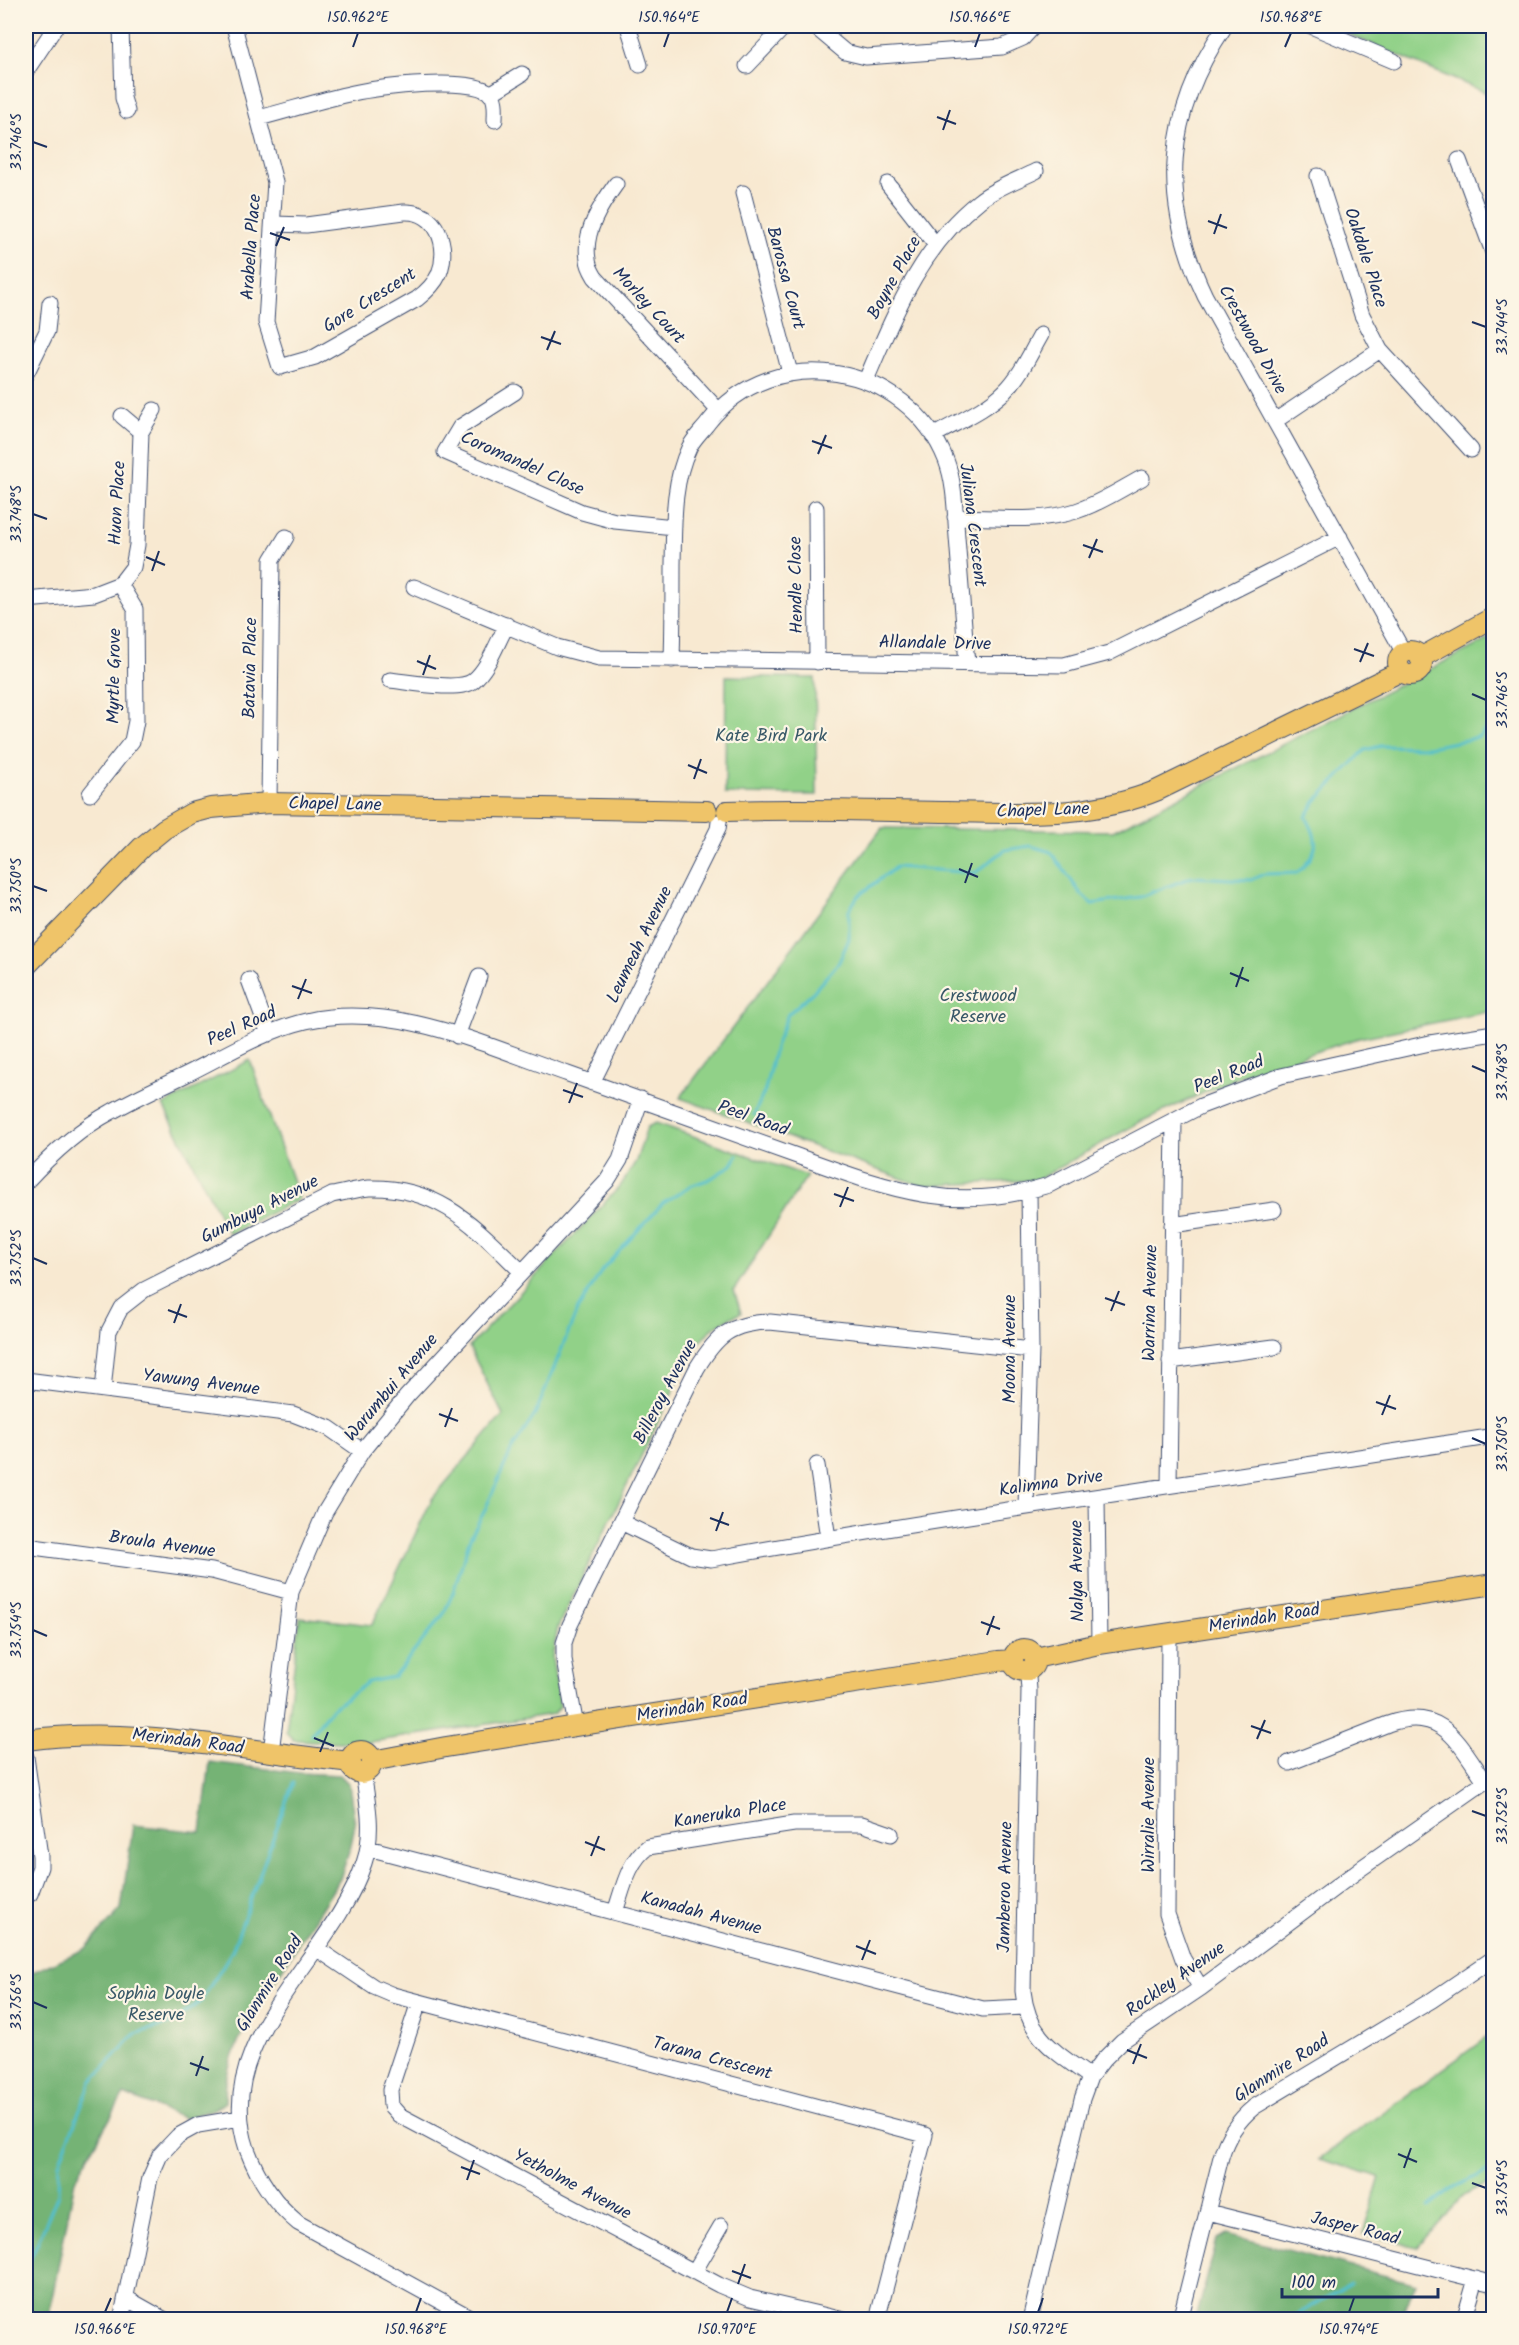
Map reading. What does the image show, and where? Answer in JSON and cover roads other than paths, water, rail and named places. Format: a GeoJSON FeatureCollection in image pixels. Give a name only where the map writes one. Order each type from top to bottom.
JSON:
{"type":"FeatureCollection","features":[{"type":"Feature","properties":{"kind":"main road","name":"Chapel Lane"},"geometry":{"type":"LineString","coordinates":[[26,966],[142,847],[164,829],[192,813],[211,808],[269,803],[718,815],[809,810],[1054,814],[1113,806],[1158,790],[1393,675],[1408,660],[1494,617]]}},
{"type":"Feature","properties":{"kind":"main road","name":"Merindah Road"},"geometry":{"type":"LineString","coordinates":[[26,1740],[58,1736],[119,1734],[362,1765],[446,1746],[998,1661],[1024,1663],[1099,1644],[1494,1584]]}},
{"type":"Feature","properties":{"kind":"street"},"geometry":{"type":"LineString","coordinates":[[26,71],[56,26]]}},
{"type":"Feature","properties":{"kind":"street"},"geometry":{"type":"LineString","coordinates":[[120,103],[121,26]]}},
{"type":"Feature","properties":{"kind":"street","name":"Arabella Place"},"geometry":{"type":"LineString","coordinates":[[234,26],[275,182],[266,322],[280,367]]}},
{"type":"Feature","properties":{"kind":"street"},"geometry":{"type":"LineString","coordinates":[[628,26],[640,65]]}},
{"type":"Feature","properties":{"kind":"street"},"geometry":{"type":"LineString","coordinates":[[747,66],[785,26]]}},
{"type":"Feature","properties":{"kind":"street"},"geometry":{"type":"LineString","coordinates":[[814,26],[838,47],[857,56],[951,52],[1002,47],[1023,38],[1034,26]]}},
{"type":"Feature","properties":{"kind":"street","name":"Crestwood Drive"},"geometry":{"type":"LineString","coordinates":[[1225,26],[1204,59],[1185,106],[1175,158],[1176,207],[1183,242],[1198,282],[1408,660]]}},
{"type":"Feature","properties":{"kind":"street"},"geometry":{"type":"LineString","coordinates":[[1311,26],[1394,61]]}},
{"type":"Feature","properties":{"kind":"street"},"geometry":{"type":"LineString","coordinates":[[490,93],[522,74]]}},
{"type":"Feature","properties":{"kind":"street"},"geometry":{"type":"LineString","coordinates":[[259,118],[370,90],[450,83],[471,86],[490,93],[494,99],[495,120]]}},
{"type":"Feature","properties":{"kind":"street"},"geometry":{"type":"LineString","coordinates":[[1459,160],[1494,255]]}},
{"type":"Feature","properties":{"kind":"street","name":"Boyne Place"},"geometry":{"type":"LineString","coordinates":[[866,380],[897,308],[934,244],[980,200],[1036,171]]}},
{"type":"Feature","properties":{"kind":"street","name":"Oakdale Place"},"geometry":{"type":"LineString","coordinates":[[1318,176],[1362,315],[1380,350],[1471,450]]}},
{"type":"Feature","properties":{"kind":"street","name":"Morley Court"},"geometry":{"type":"LineString","coordinates":[[616,184],[600,206],[588,236],[588,260],[595,277],[718,410]]}},
{"type":"Feature","properties":{"kind":"street"},"geometry":{"type":"LineString","coordinates":[[888,184],[934,244]]}},
{"type":"Feature","properties":{"kind":"street","name":"Barossa Court"},"geometry":{"type":"LineString","coordinates":[[743,194],[790,373]]}},
{"type":"Feature","properties":{"kind":"street","name":"Gore Crescent"},"geometry":{"type":"LineString","coordinates":[[274,224],[306,225],[417,212],[434,223],[442,245],[439,274],[424,294],[315,357],[280,367]]}},
{"type":"Feature","properties":{"kind":"street"},"geometry":{"type":"LineString","coordinates":[[26,374],[47,331],[50,303]]}},
{"type":"Feature","properties":{"kind":"street"},"geometry":{"type":"LineString","coordinates":[[933,436],[992,402],[1004,392],[1027,361],[1041,335]]}},
{"type":"Feature","properties":{"kind":"street"},"geometry":{"type":"LineString","coordinates":[[1275,421],[1380,350]]}},
{"type":"Feature","properties":{"kind":"street","name":"Juliana Crescent"},"geometry":{"type":"LineString","coordinates":[[672,660],[674,527],[679,475],[689,446],[718,410],[746,389],[766,379],[790,373],[830,373],[866,380],[880,387],[907,405],[933,436],[948,468],[955,517],[968,664]]}},
{"type":"Feature","properties":{"kind":"street","name":"Coromandel Close"},"geometry":{"type":"LineString","coordinates":[[515,392],[460,427],[445,452],[582,512],[615,521],[674,527]]}},
{"type":"Feature","properties":{"kind":"street","name":"Huon Place"},"geometry":{"type":"LineString","coordinates":[[120,584],[133,567],[137,545],[141,432],[154,410]]}},
{"type":"Feature","properties":{"kind":"street"},"geometry":{"type":"LineString","coordinates":[[122,416],[141,432]]}},
{"type":"Feature","properties":{"kind":"street"},"geometry":{"type":"LineString","coordinates":[[955,517],[1061,515],[1090,506],[1142,478]]}},
{"type":"Feature","properties":{"kind":"street","name":"Hendle Close"},"geometry":{"type":"LineString","coordinates":[[816,508],[818,662]]}},
{"type":"Feature","properties":{"kind":"street","name":"Batavia Place"},"geometry":{"type":"LineString","coordinates":[[269,803],[272,560],[286,537]]}},
{"type":"Feature","properties":{"kind":"street","name":"Allandale Drive"},"geometry":{"type":"LineString","coordinates":[[414,586],[557,647],[599,658],[1064,665],[1109,653],[1340,537]]}},
{"type":"Feature","properties":{"kind":"street"},"geometry":{"type":"LineString","coordinates":[[26,600],[94,594],[120,584]]}},
{"type":"Feature","properties":{"kind":"street","name":"Myrtle Grove"},"geometry":{"type":"LineString","coordinates":[[90,794],[132,741],[136,721],[135,609],[120,584]]}},
{"type":"Feature","properties":{"kind":"street"},"geometry":{"type":"LineString","coordinates":[[390,680],[460,686],[472,682],[483,671],[507,625]]}},
{"type":"Feature","properties":{"kind":"street","name":"Leumeah Avenue"},"geometry":{"type":"LineString","coordinates":[[592,1083],[661,948],[718,829],[718,815]]}},
{"type":"Feature","properties":{"kind":"street"},"geometry":{"type":"LineString","coordinates":[[457,1036],[479,977]]}},
{"type":"Feature","properties":{"kind":"street"},"geometry":{"type":"LineString","coordinates":[[249,980],[269,1034]]}},
{"type":"Feature","properties":{"kind":"street","name":"Peel Road"},"geometry":{"type":"LineString","coordinates":[[26,1182],[78,1134],[109,1113],[269,1034],[306,1022],[358,1016],[414,1023],[457,1036],[641,1099],[884,1187],[943,1198],[972,1198],[1029,1191],[1049,1185],[1201,1106],[1281,1076],[1430,1043],[1494,1033]]}},
{"type":"Feature","properties":{"kind":"street","name":"Warumbui Avenue"},"geometry":{"type":"LineString","coordinates":[[271,1752],[291,1592],[325,1512],[362,1451],[407,1396],[614,1171],[641,1099]]}},
{"type":"Feature","properties":{"kind":"street","name":"Warrina Avenue"},"geometry":{"type":"LineString","coordinates":[[1169,1485],[1174,1121]]}},
{"type":"Feature","properties":{"kind":"street","name":"Gumbuya Avenue"},"geometry":{"type":"LineString","coordinates":[[103,1390],[109,1331],[121,1308],[144,1290],[332,1195],[366,1188],[399,1189],[433,1200],[466,1219],[522,1272]]}},
{"type":"Feature","properties":{"kind":"street","name":"Moona Avenue"},"geometry":{"type":"LineString","coordinates":[[1026,1506],[1030,1350],[1029,1191]]}},
{"type":"Feature","properties":{"kind":"street"},"geometry":{"type":"LineString","coordinates":[[1172,1225],[1274,1210]]}},
{"type":"Feature","properties":{"kind":"street","name":"Billeroy Avenue"},"geometry":{"type":"LineString","coordinates":[[576,1726],[564,1660],[564,1643],[574,1616],[697,1368],[708,1350],[723,1334],[737,1326],[753,1322],[770,1322],[1030,1350]]}},
{"type":"Feature","properties":{"kind":"street"},"geometry":{"type":"LineString","coordinates":[[1170,1361],[1274,1347]]}},
{"type":"Feature","properties":{"kind":"street","name":"Yawung Avenue"},"geometry":{"type":"LineString","coordinates":[[26,1380],[293,1414],[329,1428],[362,1451]]}},
{"type":"Feature","properties":{"kind":"street","name":"Kalimna Drive"},"geometry":{"type":"LineString","coordinates":[[621,1522],[691,1556],[711,1559],[1026,1506],[1097,1498],[1494,1436]]}},
{"type":"Feature","properties":{"kind":"street"},"geometry":{"type":"LineString","coordinates":[[816,1465],[828,1538]]}},
{"type":"Feature","properties":{"kind":"street","name":"Nalya Avenue"},"geometry":{"type":"LineString","coordinates":[[1097,1498],[1099,1644]]}},
{"type":"Feature","properties":{"kind":"street","name":"Broula Avenue"},"geometry":{"type":"LineString","coordinates":[[26,1546],[212,1570],[291,1592]]}},
{"type":"Feature","properties":{"kind":"street","name":"Wirralie Avenue"},"geometry":{"type":"LineString","coordinates":[[1168,1634],[1167,1914],[1183,1959],[1201,1988]]}},
{"type":"Feature","properties":{"kind":"street","name":"Jamberoo Avenue"},"geometry":{"type":"LineString","coordinates":[[1024,1663],[1029,1690],[1023,1991],[1025,2007],[1034,2028],[1045,2043],[1090,2077]]}},
{"type":"Feature","properties":{"kind":"street"},"geometry":{"type":"LineString","coordinates":[[1289,1763],[1404,1718],[1417,1717],[1431,1720],[1445,1728],[1489,1778]]}},
{"type":"Feature","properties":{"kind":"street"},"geometry":{"type":"LineString","coordinates":[[26,1757],[40,1856],[38,1873],[30,1894]]}},
{"type":"Feature","properties":{"kind":"street","name":"Glanmire Road"},"geometry":{"type":"LineString","coordinates":[[362,1765],[370,1815],[368,1848],[354,1888],[254,2044],[244,2080],[240,2118],[244,2138],[256,2171],[267,2190],[288,2215],[309,2230],[475,2319]]}},
{"type":"Feature","properties":{"kind":"street","name":"Rockley Avenue"},"geometry":{"type":"LineString","coordinates":[[1030,2319],[1082,2099],[1090,2077],[1103,2060],[1122,2041],[1201,1988],[1360,1869],[1489,1778]]}},
{"type":"Feature","properties":{"kind":"street","name":"Kaneruka Place"},"geometry":{"type":"LineString","coordinates":[[615,1912],[631,1866],[638,1854],[648,1847],[794,1824],[862,1824],[891,1834]]}},
{"type":"Feature","properties":{"kind":"street","name":"Kanadah Avenue"},"geometry":{"type":"LineString","coordinates":[[368,1848],[983,2009],[1025,2007]]}},
{"type":"Feature","properties":{"kind":"street","name":"Tarana Crescent"},"geometry":{"type":"LineString","coordinates":[[316,1948],[374,1987],[393,1995],[925,2135],[877,2319]]}},
{"type":"Feature","properties":{"kind":"street","name":"Glanmire Road"},"geometry":{"type":"LineString","coordinates":[[1180,2319],[1224,2144],[1245,2114],[1432,2000],[1494,1958]]}},
{"type":"Feature","properties":{"kind":"street","name":"Yetholme Avenue"},"geometry":{"type":"LineString","coordinates":[[419,2002],[390,2090],[391,2106],[399,2115],[694,2272],[750,2298],[844,2319]]}},
{"type":"Feature","properties":{"kind":"street"},"geometry":{"type":"LineString","coordinates":[[121,2319],[150,2178],[160,2155],[178,2136],[198,2125],[240,2118]]}},
{"type":"Feature","properties":{"kind":"street","name":"Jasper Road"},"geometry":{"type":"LineString","coordinates":[[1208,2212],[1494,2283]]}},
{"type":"Feature","properties":{"kind":"street"},"geometry":{"type":"LineString","coordinates":[[694,2272],[722,2226]]}},
{"type":"Feature","properties":{"kind":"street"},"geometry":{"type":"LineString","coordinates":[[1464,2319],[1476,2279]]}},
{"type":"Feature","properties":{"kind":"street"},"geometry":{"type":"LineString","coordinates":[[126,2298],[165,2319]]}},
{"type":"Feature","properties":{"kind":"waterway"},"geometry":{"type":"LineString","coordinates":[[754,1115],[765,1090],[775,1047],[788,1014],[813,992],[839,962],[849,939],[849,910],[858,896],[896,867],[975,873],[1005,850],[1031,846],[1051,852],[1081,894],[1092,904],[1140,897],[1192,877],[1251,880],[1264,874],[1297,873],[1309,860],[1315,847],[1314,834],[1306,817],[1315,802],[1365,750],[1381,746],[1428,747],[1467,740],[1480,736],[1494,719]]}},
{"type":"Feature","properties":{"kind":"waterway"},"geometry":{"type":"LineString","coordinates":[[311,1735],[330,1710],[368,1682],[394,1677],[443,1615],[453,1593],[470,1538],[511,1451],[535,1415],[577,1311],[602,1270],[662,1204],[690,1186],[710,1179],[732,1165],[737,1156]]}},
{"type":"Feature","properties":{"kind":"waterway"},"geometry":{"type":"LineString","coordinates":[[26,2270],[58,2194],[59,2163],[91,2082],[135,2034],[172,2023],[201,2001],[232,1951],[293,1783]]}},
{"type":"Feature","properties":{"kind":"waterway"},"geometry":{"type":"LineString","coordinates":[[1429,2207],[1451,2189],[1494,2168]]}},
{"type":"Feature","properties":{"kind":"waterway"},"geometry":{"type":"LineString","coordinates":[[1288,2320],[1350,2284]]}},
{"type":"Feature","properties":{"kind":"park label","name":"Kate Bird Park"},"geometry":{"type":"Point","coordinates":[771,736]}},
{"type":"Feature","properties":{"kind":"park label","name":"Crestwood Reserve"},"geometry":{"type":"Point","coordinates":[978,1006]}},
{"type":"Feature","properties":{"kind":"park label","name":"Sophia Doyle Reserve"},"geometry":{"type":"Point","coordinates":[156,2004]}}]}
